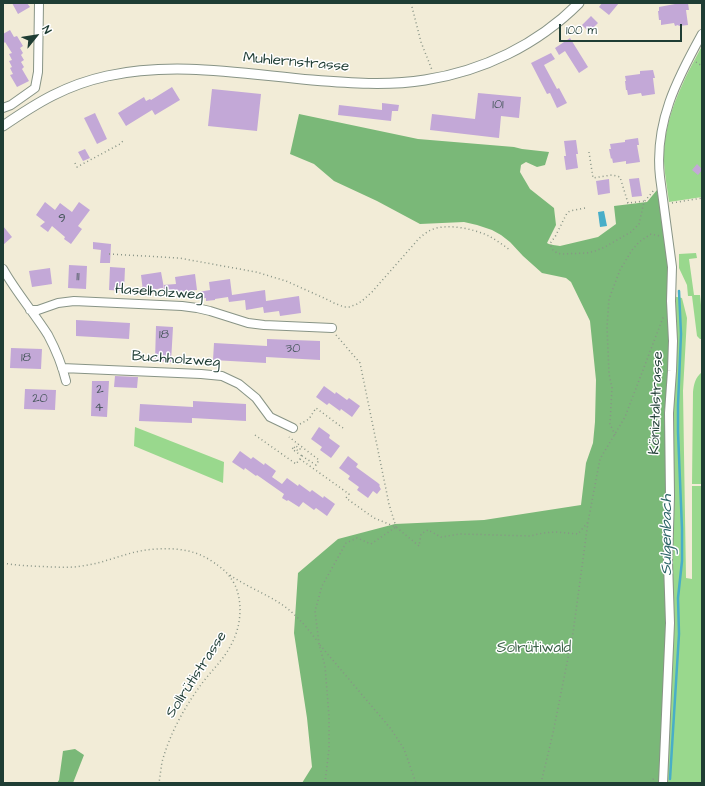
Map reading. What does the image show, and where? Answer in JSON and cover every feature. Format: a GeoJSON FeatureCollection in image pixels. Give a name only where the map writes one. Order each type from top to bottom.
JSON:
{"type":"FeatureCollection","features":[{"type":"Feature","properties":{"kind":"street"},"geometry":{"type":"LineString","coordinates":[[3,108],[11,105],[35,88],[38,72],[39,3]]}},
{"type":"Feature","properties":{"kind":"street","name":"Muhlernstrasse"},"geometry":{"type":"LineString","coordinates":[[3,126],[35,104],[65,90],[98,79],[135,72],[170,69],[226,71],[311,80],[372,83],[435,78],[475,68],[512,52],[547,31],[579,3]]}},
{"type":"Feature","properties":{"kind":"street","name":"Köniztalstrasse"},"geometry":{"type":"LineString","coordinates":[[663,783],[670,623],[668,562],[670,496],[669,413],[673,356],[671,301],[672,268],[658,164],[659,149],[667,107],[679,77],[702,34]]}},
{"type":"Feature","properties":{"kind":"street"},"geometry":{"type":"LineString","coordinates":[[3,269],[48,336],[56,352],[66,381]]}},
{"type":"Feature","properties":{"kind":"street","name":"Haselholzweg"},"geometry":{"type":"LineString","coordinates":[[30,310],[38,310],[58,303],[74,301],[182,306],[203,309],[248,323],[332,328]]}},
{"type":"Feature","properties":{"kind":"street","name":"Buchholzweg"},"geometry":{"type":"LineString","coordinates":[[62,368],[193,373],[222,376],[234,381],[244,388],[261,404],[270,417],[293,428]]}},
{"type":"Feature","properties":{"kind":"path"},"geometry":{"type":"LineString","coordinates":[[411,3],[421,42],[435,78]]}},
{"type":"Feature","properties":{"kind":"path"},"geometry":{"type":"LineString","coordinates":[[694,61],[702,66],[702,73]]}},
{"type":"Feature","properties":{"kind":"path"},"geometry":{"type":"LineString","coordinates":[[75,163],[77,167],[120,144],[124,140]]}},
{"type":"Feature","properties":{"kind":"path"},"geometry":{"type":"LineString","coordinates":[[589,152],[593,178],[612,175],[620,177],[628,203],[645,201]]}},
{"type":"Feature","properties":{"kind":"path"},"geometry":{"type":"LineString","coordinates":[[585,208],[567,213],[551,242],[551,247],[557,253],[586,253],[595,251],[631,232],[639,224],[645,201],[652,191],[661,186]]}},
{"type":"Feature","properties":{"kind":"path"},"geometry":{"type":"LineString","coordinates":[[664,205],[702,198]]}},
{"type":"Feature","properties":{"kind":"path"},"geometry":{"type":"LineString","coordinates":[[109,254],[179,258],[256,272],[286,281],[334,303],[344,307],[349,307],[358,304],[367,297],[421,236],[439,227],[453,227],[478,232],[489,236],[510,250]]}},
{"type":"Feature","properties":{"kind":"path"},"geometry":{"type":"LineString","coordinates":[[615,435],[610,424],[612,388],[609,374],[607,327],[609,299],[620,270],[632,250],[639,242],[651,234],[668,238]]}},
{"type":"Feature","properties":{"kind":"path"},"geometry":{"type":"LineString","coordinates":[[541,783],[553,734],[573,633],[588,522],[600,459],[615,435],[627,411],[664,314]]}},
{"type":"Feature","properties":{"kind":"path"},"geometry":{"type":"LineString","coordinates":[[332,328],[360,363],[389,504],[396,526]]}},
{"type":"Feature","properties":{"kind":"path"},"geometry":{"type":"LineString","coordinates":[[293,428],[308,419],[316,408],[343,428]]}},
{"type":"Feature","properties":{"kind":"path"},"geometry":{"type":"LineString","coordinates":[[255,435],[296,464],[302,456]]}},
{"type":"Feature","properties":{"kind":"path"},"geometry":{"type":"LineString","coordinates":[[289,437],[319,460],[316,465],[292,449],[294,447],[298,451],[300,449],[296,446],[298,444]]}},
{"type":"Feature","properties":{"kind":"path"},"geometry":{"type":"LineString","coordinates":[[300,459],[349,494],[346,498],[374,518],[396,526],[419,546],[421,534],[428,530],[441,537],[460,534],[530,536],[556,532],[578,534],[588,522]]}},
{"type":"Feature","properties":{"kind":"path"},"geometry":{"type":"LineString","coordinates":[[325,783],[329,749],[329,716],[325,666],[319,644],[315,611],[322,586],[346,543],[357,538],[371,544],[396,526]]}},
{"type":"Feature","properties":{"kind":"path"},"geometry":{"type":"LineString","coordinates":[[3,563],[30,566],[80,566],[100,563],[140,551],[164,548],[196,553],[206,558],[241,582],[274,599],[304,625],[391,729],[404,749],[416,783]]}},
{"type":"Feature","properties":{"kind":"path","name":"Sollrütistrasse"},"geometry":{"type":"LineString","coordinates":[[159,783],[162,763],[176,724],[198,688],[233,643],[239,627],[239,600],[230,575]]}},
{"type":"Feature","properties":{"kind":"green space"},"geometry":{"type":"Polygon","coordinates":[[[702,46],[702,197],[669,202],[664,163],[666,136],[677,96],[702,46]]]}},
{"type":"Feature","properties":{"kind":"green space","name":"Solrütiwald"},"geometry":{"type":"Polygon","coordinates":[[[299,114],[418,139],[514,147],[549,152],[545,165],[537,167],[526,162],[521,165],[520,172],[530,189],[554,208],[556,225],[547,243],[551,245],[560,246],[598,237],[616,224],[614,206],[647,202],[657,190],[667,248],[672,296],[672,372],[664,413],[670,496],[663,783],[302,783],[312,767],[307,718],[294,633],[298,573],[338,539],[395,524],[484,520],[581,505],[586,463],[593,443],[596,380],[590,321],[571,282],[566,278],[542,273],[510,242],[492,230],[464,222],[420,224],[377,201],[334,181],[314,164],[290,154],[299,114]]]}},
{"type":"Feature","properties":{"kind":"green space"},"geometry":{"type":"Polygon","coordinates":[[[696,253],[697,258],[689,259],[694,295],[700,295],[702,339],[697,336],[692,296],[688,296],[687,285],[679,268],[679,254],[696,253]]]}},
{"type":"Feature","properties":{"kind":"green space"},"geometry":{"type":"Polygon","coordinates":[[[672,296],[682,298],[687,318],[683,391],[686,578],[692,579],[692,486],[702,486],[702,783],[663,783],[670,496],[664,413],[672,372],[672,296]]]}},
{"type":"Feature","properties":{"kind":"green space"},"geometry":{"type":"Polygon","coordinates":[[[702,372],[702,484],[692,484],[693,392],[695,381],[702,372]]]}},
{"type":"Feature","properties":{"kind":"green space"},"geometry":{"type":"Polygon","coordinates":[[[135,427],[224,462],[223,483],[134,446],[135,427]]]}},
{"type":"Feature","properties":{"kind":"green space"},"geometry":{"type":"Polygon","coordinates":[[[75,749],[84,755],[73,783],[57,783],[59,780],[63,751],[75,749]]]}},
{"type":"Feature","properties":{"kind":"water"},"geometry":{"type":"Polygon","coordinates":[[[604,211],[607,226],[600,227],[598,212],[604,211]]]}},
{"type":"Feature","properties":{"kind":"building"},"geometry":{"type":"Polygon","coordinates":[[[12,3],[27,3],[30,7],[18,14],[12,3]]]}},
{"type":"Feature","properties":{"kind":"building"},"geometry":{"type":"Polygon","coordinates":[[[602,3],[619,3],[609,15],[599,7],[602,3]]]}},
{"type":"Feature","properties":{"kind":"building"},"geometry":{"type":"Polygon","coordinates":[[[675,3],[688,3],[689,10],[686,10],[688,25],[675,26],[674,23],[661,25],[658,11],[659,7],[675,3]]]}},
{"type":"Feature","properties":{"kind":"building"},"geometry":{"type":"Polygon","coordinates":[[[591,16],[598,23],[589,32],[582,25],[591,16]]]}},
{"type":"Feature","properties":{"kind":"building"},"geometry":{"type":"Polygon","coordinates":[[[10,30],[14,37],[17,36],[23,46],[20,48],[23,53],[21,55],[24,60],[21,62],[24,67],[22,69],[29,81],[17,87],[10,75],[13,74],[9,61],[12,60],[9,54],[12,53],[5,42],[3,44],[3,34],[10,30]]]}},
{"type":"Feature","properties":{"kind":"building"},"geometry":{"type":"Polygon","coordinates":[[[570,38],[588,67],[579,73],[565,51],[559,55],[555,48],[570,38]]]}},
{"type":"Feature","properties":{"kind":"building"},"geometry":{"type":"Polygon","coordinates":[[[551,53],[555,59],[544,65],[557,89],[559,88],[567,103],[557,108],[550,93],[547,94],[531,63],[551,53]]]}},
{"type":"Feature","properties":{"kind":"building"},"geometry":{"type":"Polygon","coordinates":[[[653,70],[655,78],[653,78],[655,94],[642,96],[641,93],[628,95],[625,76],[640,74],[640,71],[653,70]]]}},
{"type":"Feature","properties":{"kind":"building"},"geometry":{"type":"Polygon","coordinates":[[[172,87],[180,100],[155,115],[152,110],[126,126],[118,113],[144,97],[146,101],[151,100],[172,87]]]}},
{"type":"Feature","properties":{"kind":"building"},"geometry":{"type":"Polygon","coordinates":[[[212,89],[261,94],[257,131],[208,126],[212,89]]]}},
{"type":"Feature","properties":{"kind":"building"},"geometry":{"type":"Polygon","coordinates":[[[478,93],[521,97],[519,118],[501,116],[499,138],[430,130],[432,114],[475,119],[478,93]]]}},
{"type":"Feature","properties":{"kind":"building"},"geometry":{"type":"Polygon","coordinates":[[[382,103],[399,105],[398,111],[392,111],[391,121],[338,115],[339,105],[382,110],[382,103]]]}},
{"type":"Feature","properties":{"kind":"building"},"geometry":{"type":"Polygon","coordinates":[[[95,113],[107,139],[97,144],[84,118],[95,113]]]}},
{"type":"Feature","properties":{"kind":"building"},"geometry":{"type":"Polygon","coordinates":[[[638,138],[639,145],[637,145],[640,162],[626,164],[626,161],[613,163],[609,149],[611,149],[610,144],[638,138]]]}},
{"type":"Feature","properties":{"kind":"building"},"geometry":{"type":"Polygon","coordinates":[[[576,140],[578,168],[566,170],[564,141],[576,140]]]}},
{"type":"Feature","properties":{"kind":"building"},"geometry":{"type":"Polygon","coordinates":[[[85,149],[90,158],[83,161],[78,152],[85,149]]]}},
{"type":"Feature","properties":{"kind":"building"},"geometry":{"type":"Polygon","coordinates":[[[697,164],[702,169],[698,175],[692,170],[697,164]]]}},
{"type":"Feature","properties":{"kind":"building"},"geometry":{"type":"Polygon","coordinates":[[[639,178],[642,196],[632,197],[629,179],[639,178]]]}},
{"type":"Feature","properties":{"kind":"building"},"geometry":{"type":"Polygon","coordinates":[[[609,179],[610,193],[598,195],[596,181],[609,179]]]}},
{"type":"Feature","properties":{"kind":"building"},"geometry":{"type":"Polygon","coordinates":[[[45,202],[55,210],[60,203],[72,212],[79,202],[90,210],[78,226],[82,229],[71,244],[52,226],[48,232],[40,226],[45,222],[36,215],[45,202]]]}},
{"type":"Feature","properties":{"kind":"building"},"geometry":{"type":"Polygon","coordinates":[[[3,226],[12,237],[3,245],[3,226]]]}},
{"type":"Feature","properties":{"kind":"building"},"geometry":{"type":"Polygon","coordinates":[[[93,242],[111,244],[110,263],[100,263],[101,250],[93,249],[93,242]]]}},
{"type":"Feature","properties":{"kind":"building"},"geometry":{"type":"Polygon","coordinates":[[[69,265],[87,266],[86,289],[68,288],[69,265]]]}},
{"type":"Feature","properties":{"kind":"building"},"geometry":{"type":"Polygon","coordinates":[[[110,267],[125,268],[124,291],[109,290],[110,267]]]}},
{"type":"Feature","properties":{"kind":"building"},"geometry":{"type":"Polygon","coordinates":[[[50,268],[52,284],[32,287],[29,271],[50,268]]]}},
{"type":"Feature","properties":{"kind":"building"},"geometry":{"type":"Polygon","coordinates":[[[161,272],[164,288],[143,291],[141,275],[161,272]]]}},
{"type":"Feature","properties":{"kind":"building"},"geometry":{"type":"Polygon","coordinates":[[[195,274],[197,290],[164,294],[163,285],[176,284],[175,277],[195,274]]]}},
{"type":"Feature","properties":{"kind":"building"},"geometry":{"type":"Polygon","coordinates":[[[230,279],[232,295],[265,290],[266,301],[299,296],[301,313],[280,316],[279,311],[264,313],[263,307],[246,310],[245,300],[229,302],[228,297],[206,301],[206,298],[199,299],[198,292],[210,290],[209,282],[230,279]]]}},
{"type":"Feature","properties":{"kind":"building"},"geometry":{"type":"Polygon","coordinates":[[[76,320],[130,323],[129,339],[76,336],[76,320]]]}},
{"type":"Feature","properties":{"kind":"building"},"geometry":{"type":"Polygon","coordinates":[[[156,326],[173,327],[171,362],[155,361],[156,326]]]}},
{"type":"Feature","properties":{"kind":"building"},"geometry":{"type":"Polygon","coordinates":[[[267,339],[320,341],[320,360],[266,357],[266,363],[213,360],[214,343],[267,346],[267,339]]]}},
{"type":"Feature","properties":{"kind":"building"},"geometry":{"type":"Polygon","coordinates":[[[11,348],[42,349],[41,369],[10,368],[11,348]]]}},
{"type":"Feature","properties":{"kind":"building"},"geometry":{"type":"Polygon","coordinates":[[[115,376],[138,377],[137,388],[114,387],[115,376]]]}},
{"type":"Feature","properties":{"kind":"building"},"geometry":{"type":"Polygon","coordinates":[[[92,381],[109,381],[107,417],[91,416],[92,381]]]}},
{"type":"Feature","properties":{"kind":"building"},"geometry":{"type":"Polygon","coordinates":[[[324,386],[347,400],[349,398],[360,406],[352,417],[329,403],[327,405],[316,397],[324,386]]]}},
{"type":"Feature","properties":{"kind":"building"},"geometry":{"type":"Polygon","coordinates":[[[25,389],[56,390],[55,410],[24,409],[25,389]]]}},
{"type":"Feature","properties":{"kind":"building"},"geometry":{"type":"Polygon","coordinates":[[[193,401],[246,404],[246,421],[192,418],[192,423],[139,421],[140,404],[193,407],[193,401]]]}},
{"type":"Feature","properties":{"kind":"building"},"geometry":{"type":"Polygon","coordinates":[[[319,427],[330,435],[329,438],[340,446],[331,458],[320,450],[322,447],[311,439],[319,427]]]}},
{"type":"Feature","properties":{"kind":"building"},"geometry":{"type":"Polygon","coordinates":[[[240,451],[251,459],[253,457],[264,465],[265,463],[276,471],[272,477],[282,484],[287,478],[310,492],[312,490],[323,498],[324,496],[335,504],[327,516],[316,508],[314,510],[303,502],[299,507],[288,500],[287,501],[282,498],[284,494],[257,475],[256,476],[245,468],[244,470],[232,462],[240,451]]]}},
{"type":"Feature","properties":{"kind":"building"},"geometry":{"type":"Polygon","coordinates":[[[348,456],[358,464],[356,467],[380,485],[379,486],[381,489],[377,494],[373,491],[368,498],[357,490],[359,487],[348,479],[350,476],[339,468],[348,456]]]}},
{"type":"Feature","properties":{"kind":"waterway","name":"Sulgenbach"},"geometry":{"type":"LineString","coordinates":[[670,779],[679,634],[678,598],[682,561],[678,432],[681,334],[679,291]]}}]}
